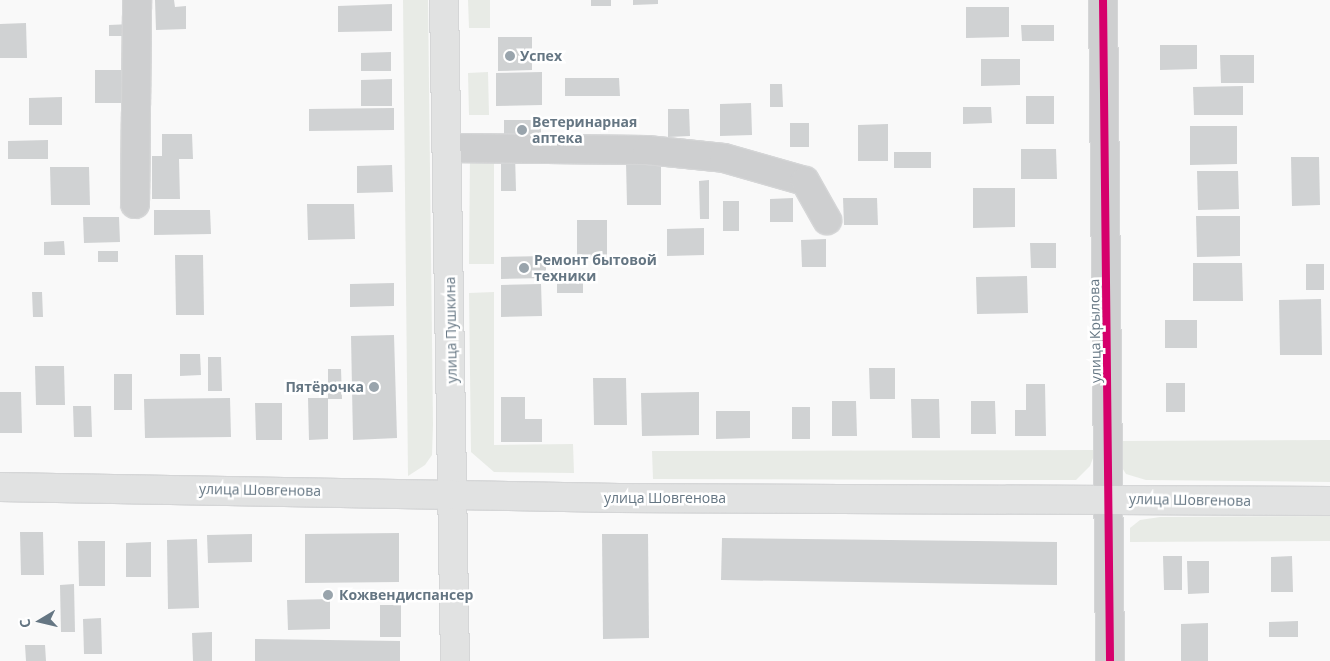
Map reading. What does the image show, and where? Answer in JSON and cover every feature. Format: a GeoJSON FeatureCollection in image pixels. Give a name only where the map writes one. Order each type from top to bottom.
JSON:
{"type":"FeatureCollection","features":[{"type":"Feature","properties":{"kind":"main road","name":"улица Пушкина"},"geometry":{"type":"LineString","coordinates":[[444,0],[455,661]]}},
{"type":"Feature","properties":{"kind":"main road","name":"улица Шовгенова"},"geometry":{"type":"LineString","coordinates":[[0,487],[1330,501]]}},
{"type":"Feature","properties":{"kind":"street"},"geometry":{"type":"LineString","coordinates":[[136,204],[137,0]]}},
{"type":"Feature","properties":{"kind":"street","name":"улица Крылова"},"geometry":{"type":"LineString","coordinates":[[1103,0],[1110,661]]}},
{"type":"Feature","properties":{"kind":"street"},"geometry":{"type":"LineString","coordinates":[[447,148],[647,150],[724,158],[805,181],[827,220]]}},
{"type":"Feature","properties":{"kind":"shaded area"},"geometry":{"type":"Polygon","coordinates":[[[403,0],[428,0],[433,425],[432,455],[425,465],[408,476],[403,0]]]}},
{"type":"Feature","properties":{"kind":"shaded area"},"geometry":{"type":"Polygon","coordinates":[[[468,0],[490,0],[490,28],[469,28],[468,0]]]}},
{"type":"Feature","properties":{"kind":"shaded area"},"geometry":{"type":"Polygon","coordinates":[[[488,72],[489,115],[469,115],[468,73],[488,72]]]}},
{"type":"Feature","properties":{"kind":"shaded area"},"geometry":{"type":"Polygon","coordinates":[[[470,155],[494,155],[494,264],[469,264],[470,155]]]}},
{"type":"Feature","properties":{"kind":"shaded area"},"geometry":{"type":"Polygon","coordinates":[[[494,292],[494,445],[573,444],[574,473],[494,472],[471,452],[469,293],[494,292]]]}},
{"type":"Feature","properties":{"kind":"shaded area"},"geometry":{"type":"Polygon","coordinates":[[[1330,440],[1330,482],[1146,480],[1126,474],[1121,466],[1118,441],[1330,440]]]}},
{"type":"Feature","properties":{"kind":"shaded area"},"geometry":{"type":"Polygon","coordinates":[[[1096,450],[1090,466],[1076,480],[653,479],[652,451],[1096,450]]]}},
{"type":"Feature","properties":{"kind":"shaded area"},"geometry":{"type":"Polygon","coordinates":[[[1330,516],[1330,541],[1130,542],[1130,528],[1140,520],[1160,517],[1330,516]]]}},
{"type":"Feature","properties":{"kind":"building"},"geometry":{"type":"Polygon","coordinates":[[[155,0],[174,0],[175,7],[186,6],[186,29],[156,30],[155,0]]]}},
{"type":"Feature","properties":{"kind":"building"},"geometry":{"type":"Polygon","coordinates":[[[591,0],[611,0],[611,6],[591,6],[591,0]]]}},
{"type":"Feature","properties":{"kind":"building"},"geometry":{"type":"Polygon","coordinates":[[[633,0],[658,0],[658,4],[633,5],[633,0]]]}},
{"type":"Feature","properties":{"kind":"building"},"geometry":{"type":"Polygon","coordinates":[[[392,4],[392,31],[338,32],[338,6],[392,4]]]}},
{"type":"Feature","properties":{"kind":"building"},"geometry":{"type":"Polygon","coordinates":[[[966,7],[1009,7],[1009,37],[966,38],[966,7]]]}},
{"type":"Feature","properties":{"kind":"building"},"geometry":{"type":"Polygon","coordinates":[[[26,23],[27,58],[0,58],[0,24],[26,23]]]}},
{"type":"Feature","properties":{"kind":"building"},"geometry":{"type":"Polygon","coordinates":[[[131,24],[131,36],[109,36],[109,25],[131,24]]]}},
{"type":"Feature","properties":{"kind":"building"},"geometry":{"type":"Polygon","coordinates":[[[1021,25],[1054,25],[1054,41],[1022,41],[1021,25]]]}},
{"type":"Feature","properties":{"kind":"building"},"geometry":{"type":"Polygon","coordinates":[[[498,37],[532,37],[532,70],[498,71],[498,37]]]}},
{"type":"Feature","properties":{"kind":"building"},"geometry":{"type":"Polygon","coordinates":[[[1160,45],[1197,45],[1197,69],[1160,70],[1160,45]]]}},
{"type":"Feature","properties":{"kind":"building"},"geometry":{"type":"Polygon","coordinates":[[[391,52],[391,71],[361,71],[361,53],[391,52]]]}},
{"type":"Feature","properties":{"kind":"building"},"geometry":{"type":"Polygon","coordinates":[[[1220,55],[1254,55],[1254,83],[1221,83],[1220,55]]]}},
{"type":"Feature","properties":{"kind":"building"},"geometry":{"type":"Polygon","coordinates":[[[981,59],[1020,59],[1020,85],[981,86],[981,59]]]}},
{"type":"Feature","properties":{"kind":"building"},"geometry":{"type":"Polygon","coordinates":[[[95,70],[127,70],[127,103],[95,103],[95,70]]]}},
{"type":"Feature","properties":{"kind":"building"},"geometry":{"type":"Polygon","coordinates":[[[542,72],[542,105],[496,106],[496,73],[542,72]]]}},
{"type":"Feature","properties":{"kind":"building"},"geometry":{"type":"Polygon","coordinates":[[[565,78],[619,78],[620,96],[565,96],[565,78]]]}},
{"type":"Feature","properties":{"kind":"building"},"geometry":{"type":"Polygon","coordinates":[[[392,79],[392,106],[361,106],[361,80],[392,79]]]}},
{"type":"Feature","properties":{"kind":"building"},"geometry":{"type":"Polygon","coordinates":[[[770,84],[782,84],[783,107],[770,107],[770,84]]]}},
{"type":"Feature","properties":{"kind":"building"},"geometry":{"type":"Polygon","coordinates":[[[1243,86],[1243,115],[1194,115],[1193,87],[1243,86]]]}},
{"type":"Feature","properties":{"kind":"building"},"geometry":{"type":"Polygon","coordinates":[[[1026,96],[1054,96],[1054,124],[1026,124],[1026,96]]]}},
{"type":"Feature","properties":{"kind":"building"},"geometry":{"type":"Polygon","coordinates":[[[62,97],[62,125],[29,125],[29,98],[62,97]]]}},
{"type":"Feature","properties":{"kind":"building"},"geometry":{"type":"Polygon","coordinates":[[[751,103],[752,135],[720,136],[720,104],[751,103]]]}},
{"type":"Feature","properties":{"kind":"building"},"geometry":{"type":"Polygon","coordinates":[[[963,107],[991,107],[992,123],[963,124],[963,107]]]}},
{"type":"Feature","properties":{"kind":"building"},"geometry":{"type":"Polygon","coordinates":[[[394,108],[394,130],[309,131],[309,109],[394,108]]]}},
{"type":"Feature","properties":{"kind":"building"},"geometry":{"type":"Polygon","coordinates":[[[668,109],[689,109],[690,136],[668,137],[668,109]]]}},
{"type":"Feature","properties":{"kind":"building","name":"Ветеринарная аптека"},"geometry":{"type":"Polygon","coordinates":[[[504,120],[541,120],[541,140],[504,140],[504,120]]]}},
{"type":"Feature","properties":{"kind":"building"},"geometry":{"type":"Polygon","coordinates":[[[790,123],[809,123],[809,147],[790,147],[790,123]]]}},
{"type":"Feature","properties":{"kind":"building"},"geometry":{"type":"Polygon","coordinates":[[[888,124],[888,161],[858,161],[858,125],[888,124]]]}},
{"type":"Feature","properties":{"kind":"building"},"geometry":{"type":"Polygon","coordinates":[[[1190,126],[1237,126],[1237,164],[1190,165],[1190,126]]]}},
{"type":"Feature","properties":{"kind":"building"},"geometry":{"type":"Polygon","coordinates":[[[162,134],[192,134],[193,159],[179,159],[180,199],[152,199],[152,156],[162,156],[162,134]]]}},
{"type":"Feature","properties":{"kind":"building"},"geometry":{"type":"Polygon","coordinates":[[[48,140],[48,159],[8,159],[8,141],[48,140]]]}},
{"type":"Feature","properties":{"kind":"building"},"geometry":{"type":"Polygon","coordinates":[[[1021,149],[1056,149],[1057,179],[1021,179],[1021,149]]]}},
{"type":"Feature","properties":{"kind":"building"},"geometry":{"type":"Polygon","coordinates":[[[894,152],[931,152],[931,168],[894,168],[894,152]]]}},
{"type":"Feature","properties":{"kind":"building"},"geometry":{"type":"Polygon","coordinates":[[[501,154],[515,154],[516,191],[501,191],[501,154]]]}},
{"type":"Feature","properties":{"kind":"building"},"geometry":{"type":"Polygon","coordinates":[[[1291,157],[1319,157],[1320,205],[1292,206],[1291,157]]]}},
{"type":"Feature","properties":{"kind":"building"},"geometry":{"type":"Polygon","coordinates":[[[626,162],[661,162],[661,205],[627,205],[626,162]]]}},
{"type":"Feature","properties":{"kind":"building"},"geometry":{"type":"Polygon","coordinates":[[[392,165],[393,192],[357,193],[357,166],[392,165]]]}},
{"type":"Feature","properties":{"kind":"building"},"geometry":{"type":"Polygon","coordinates":[[[50,167],[89,167],[90,205],[51,205],[50,167]]]}},
{"type":"Feature","properties":{"kind":"building"},"geometry":{"type":"Polygon","coordinates":[[[1197,171],[1238,171],[1239,209],[1198,210],[1197,171]]]}},
{"type":"Feature","properties":{"kind":"building"},"geometry":{"type":"Polygon","coordinates":[[[709,180],[709,219],[700,219],[699,181],[709,180]]]}},
{"type":"Feature","properties":{"kind":"building"},"geometry":{"type":"Polygon","coordinates":[[[973,188],[1015,188],[1015,227],[973,228],[973,188]]]}},
{"type":"Feature","properties":{"kind":"building"},"geometry":{"type":"Polygon","coordinates":[[[793,198],[793,222],[770,222],[770,199],[793,198]]]}},
{"type":"Feature","properties":{"kind":"building"},"geometry":{"type":"Polygon","coordinates":[[[843,198],[877,198],[878,225],[844,225],[843,198]]]}},
{"type":"Feature","properties":{"kind":"building"},"geometry":{"type":"Polygon","coordinates":[[[723,201],[739,201],[739,231],[723,231],[723,201]]]}},
{"type":"Feature","properties":{"kind":"building"},"geometry":{"type":"Polygon","coordinates":[[[307,204],[354,204],[355,239],[308,240],[307,204]]]}},
{"type":"Feature","properties":{"kind":"building"},"geometry":{"type":"Polygon","coordinates":[[[154,210],[210,210],[211,234],[154,235],[154,210]]]}},
{"type":"Feature","properties":{"kind":"building"},"geometry":{"type":"Polygon","coordinates":[[[1196,216],[1240,216],[1240,256],[1197,257],[1196,216]]]}},
{"type":"Feature","properties":{"kind":"building"},"geometry":{"type":"Polygon","coordinates":[[[83,217],[119,217],[120,242],[84,243],[83,217]]]}},
{"type":"Feature","properties":{"kind":"building"},"geometry":{"type":"Polygon","coordinates":[[[577,220],[607,220],[607,259],[577,260],[577,220]]]}},
{"type":"Feature","properties":{"kind":"building"},"geometry":{"type":"Polygon","coordinates":[[[704,228],[704,255],[667,256],[667,229],[704,228]]]}},
{"type":"Feature","properties":{"kind":"building"},"geometry":{"type":"Polygon","coordinates":[[[826,239],[826,267],[802,267],[801,240],[826,239]]]}},
{"type":"Feature","properties":{"kind":"building"},"geometry":{"type":"Polygon","coordinates":[[[64,241],[65,255],[44,255],[44,242],[64,241]]]}},
{"type":"Feature","properties":{"kind":"building"},"geometry":{"type":"Polygon","coordinates":[[[1030,243],[1056,243],[1056,268],[1031,268],[1030,243]]]}},
{"type":"Feature","properties":{"kind":"building"},"geometry":{"type":"Polygon","coordinates":[[[98,251],[118,251],[118,262],[98,262],[98,251]]]}},
{"type":"Feature","properties":{"kind":"building"},"geometry":{"type":"Polygon","coordinates":[[[175,255],[203,255],[204,315],[176,315],[175,255]]]}},
{"type":"Feature","properties":{"kind":"building","name":"Ремонт бытовой техники"},"geometry":{"type":"Polygon","coordinates":[[[546,256],[546,278],[501,279],[501,257],[546,256]]]}},
{"type":"Feature","properties":{"kind":"building"},"geometry":{"type":"Polygon","coordinates":[[[1193,263],[1242,263],[1243,301],[1193,301],[1193,263]]]}},
{"type":"Feature","properties":{"kind":"building"},"geometry":{"type":"Polygon","coordinates":[[[1306,264],[1324,264],[1324,290],[1306,290],[1306,264]]]}},
{"type":"Feature","properties":{"kind":"building"},"geometry":{"type":"Polygon","coordinates":[[[1027,276],[1028,313],[977,314],[976,277],[1027,276]]]}},
{"type":"Feature","properties":{"kind":"building"},"geometry":{"type":"Polygon","coordinates":[[[557,277],[583,277],[583,293],[557,293],[557,277]]]}},
{"type":"Feature","properties":{"kind":"building"},"geometry":{"type":"Polygon","coordinates":[[[394,283],[394,306],[350,307],[350,284],[394,283]]]}},
{"type":"Feature","properties":{"kind":"building"},"geometry":{"type":"Polygon","coordinates":[[[541,284],[542,316],[501,317],[501,285],[541,284]]]}},
{"type":"Feature","properties":{"kind":"building"},"geometry":{"type":"Polygon","coordinates":[[[32,292],[42,292],[43,317],[33,317],[32,292]]]}},
{"type":"Feature","properties":{"kind":"building"},"geometry":{"type":"Polygon","coordinates":[[[1321,299],[1322,355],[1280,355],[1279,300],[1321,299]]]}},
{"type":"Feature","properties":{"kind":"building"},"geometry":{"type":"Polygon","coordinates":[[[1165,320],[1197,320],[1197,348],[1165,348],[1165,320]]]}},
{"type":"Feature","properties":{"kind":"building","name":"Пятёрочка"},"geometry":{"type":"Polygon","coordinates":[[[394,335],[397,438],[353,440],[351,336],[394,335]]]}},
{"type":"Feature","properties":{"kind":"building"},"geometry":{"type":"Polygon","coordinates":[[[180,354],[200,354],[201,375],[180,376],[180,354]]]}},
{"type":"Feature","properties":{"kind":"building"},"geometry":{"type":"Polygon","coordinates":[[[208,357],[221,357],[222,391],[208,391],[208,357]]]}},
{"type":"Feature","properties":{"kind":"building"},"geometry":{"type":"Polygon","coordinates":[[[35,366],[64,366],[65,405],[36,405],[35,366]]]}},
{"type":"Feature","properties":{"kind":"building"},"geometry":{"type":"Polygon","coordinates":[[[869,368],[895,368],[895,399],[870,399],[869,368]]]}},
{"type":"Feature","properties":{"kind":"building"},"geometry":{"type":"Polygon","coordinates":[[[328,369],[341,369],[342,399],[328,399],[328,369]]]}},
{"type":"Feature","properties":{"kind":"building"},"geometry":{"type":"Polygon","coordinates":[[[114,374],[132,374],[132,410],[114,410],[114,374]]]}},
{"type":"Feature","properties":{"kind":"building"},"geometry":{"type":"Polygon","coordinates":[[[593,378],[626,378],[627,425],[594,425],[593,378]]]}},
{"type":"Feature","properties":{"kind":"building"},"geometry":{"type":"Polygon","coordinates":[[[1166,383],[1185,383],[1185,412],[1166,412],[1166,383]]]}},
{"type":"Feature","properties":{"kind":"building"},"geometry":{"type":"Polygon","coordinates":[[[1026,384],[1045,384],[1046,436],[1015,436],[1015,410],[1026,410],[1026,384]]]}},
{"type":"Feature","properties":{"kind":"building"},"geometry":{"type":"Polygon","coordinates":[[[0,392],[21,392],[22,433],[0,433],[0,392]]]}},
{"type":"Feature","properties":{"kind":"building"},"geometry":{"type":"Polygon","coordinates":[[[699,392],[699,435],[642,436],[641,393],[699,392]]]}},
{"type":"Feature","properties":{"kind":"building"},"geometry":{"type":"Polygon","coordinates":[[[501,397],[525,397],[525,419],[542,419],[542,442],[501,442],[501,397]]]}},
{"type":"Feature","properties":{"kind":"building"},"geometry":{"type":"Polygon","coordinates":[[[230,398],[231,437],[145,438],[144,399],[230,398]]]}},
{"type":"Feature","properties":{"kind":"building"},"geometry":{"type":"Polygon","coordinates":[[[308,398],[328,398],[328,439],[309,440],[308,398]]]}},
{"type":"Feature","properties":{"kind":"building"},"geometry":{"type":"Polygon","coordinates":[[[911,399],[939,399],[940,438],[912,438],[911,399]]]}},
{"type":"Feature","properties":{"kind":"building"},"geometry":{"type":"Polygon","coordinates":[[[832,401],[856,401],[857,436],[832,436],[832,401]]]}},
{"type":"Feature","properties":{"kind":"building"},"geometry":{"type":"Polygon","coordinates":[[[971,401],[995,401],[996,434],[971,434],[971,401]]]}},
{"type":"Feature","properties":{"kind":"building"},"geometry":{"type":"Polygon","coordinates":[[[255,403],[282,403],[282,440],[256,440],[255,403]]]}},
{"type":"Feature","properties":{"kind":"building"},"geometry":{"type":"Polygon","coordinates":[[[73,406],[91,406],[92,437],[74,437],[73,406]]]}},
{"type":"Feature","properties":{"kind":"building"},"geometry":{"type":"Polygon","coordinates":[[[792,407],[810,407],[810,439],[792,439],[792,407]]]}},
{"type":"Feature","properties":{"kind":"building"},"geometry":{"type":"Polygon","coordinates":[[[716,411],[750,411],[750,438],[716,439],[716,411]]]}},
{"type":"Feature","properties":{"kind":"building"},"geometry":{"type":"Polygon","coordinates":[[[20,532],[43,532],[44,575],[21,575],[20,532]]]}},
{"type":"Feature","properties":{"kind":"building"},"geometry":{"type":"Polygon","coordinates":[[[399,533],[399,582],[305,583],[305,534],[399,533]]]}},
{"type":"Feature","properties":{"kind":"building"},"geometry":{"type":"Polygon","coordinates":[[[252,534],[252,562],[208,563],[207,535],[252,534]]]}},
{"type":"Feature","properties":{"kind":"building"},"geometry":{"type":"Polygon","coordinates":[[[602,534],[648,534],[649,638],[603,639],[602,534]]]}},
{"type":"Feature","properties":{"kind":"building"},"geometry":{"type":"Polygon","coordinates":[[[722,538],[1057,542],[1057,585],[721,580],[722,538]]]}},
{"type":"Feature","properties":{"kind":"building"},"geometry":{"type":"Polygon","coordinates":[[[197,539],[199,608],[168,609],[167,540],[197,539]]]}},
{"type":"Feature","properties":{"kind":"building"},"geometry":{"type":"Polygon","coordinates":[[[78,541],[105,541],[105,586],[79,586],[78,541]]]}},
{"type":"Feature","properties":{"kind":"building"},"geometry":{"type":"Polygon","coordinates":[[[151,542],[151,577],[126,577],[126,543],[151,542]]]}},
{"type":"Feature","properties":{"kind":"building"},"geometry":{"type":"Polygon","coordinates":[[[1163,556],[1182,556],[1182,590],[1164,590],[1163,556]]]}},
{"type":"Feature","properties":{"kind":"building"},"geometry":{"type":"Polygon","coordinates":[[[1292,556],[1293,592],[1271,592],[1271,557],[1292,556]]]}},
{"type":"Feature","properties":{"kind":"building"},"geometry":{"type":"Polygon","coordinates":[[[1187,561],[1209,561],[1209,593],[1188,594],[1187,561]]]}},
{"type":"Feature","properties":{"kind":"building"},"geometry":{"type":"Polygon","coordinates":[[[74,584],[75,632],[61,632],[60,585],[74,584]]]}},
{"type":"Feature","properties":{"kind":"building"},"geometry":{"type":"Polygon","coordinates":[[[330,599],[330,629],[288,630],[287,600],[330,599]]]}},
{"type":"Feature","properties":{"kind":"building"},"geometry":{"type":"Polygon","coordinates":[[[380,605],[401,605],[401,637],[380,637],[380,605]]]}},
{"type":"Feature","properties":{"kind":"building"},"geometry":{"type":"Polygon","coordinates":[[[101,618],[102,654],[84,654],[83,619],[101,618]]]}},
{"type":"Feature","properties":{"kind":"building"},"geometry":{"type":"Polygon","coordinates":[[[1298,621],[1298,637],[1269,637],[1269,622],[1298,621]]]}},
{"type":"Feature","properties":{"kind":"building"},"geometry":{"type":"Polygon","coordinates":[[[1208,623],[1208,661],[1181,661],[1181,624],[1208,623]]]}},
{"type":"Feature","properties":{"kind":"building"},"geometry":{"type":"Polygon","coordinates":[[[212,632],[212,661],[193,661],[192,633],[212,632]]]}},
{"type":"Feature","properties":{"kind":"building"},"geometry":{"type":"Polygon","coordinates":[[[255,639],[400,641],[400,661],[255,661],[255,639]]]}},
{"type":"Feature","properties":{"kind":"building"},"geometry":{"type":"Polygon","coordinates":[[[25,645],[45,645],[46,661],[26,661],[25,645]]]}},
{"type":"Feature","properties":{"kind":"cycle path"},"geometry":{"type":"LineString","coordinates":[[1103,0],[1110,661]]}},
{"type":"Feature","properties":{"kind":"place","name":"Успех"},"geometry":{"type":"Point","coordinates":[510,56]}},
{"type":"Feature","properties":{"kind":"place","name":"Ветеринарная аптека"},"geometry":{"type":"Point","coordinates":[522,130]}},
{"type":"Feature","properties":{"kind":"place","name":"Ремонт бытовой техники"},"geometry":{"type":"Point","coordinates":[524,268]}},
{"type":"Feature","properties":{"kind":"place","name":"Пятёрочка"},"geometry":{"type":"Point","coordinates":[374,387]}},
{"type":"Feature","properties":{"kind":"place","name":"Кожвендиспансер"},"geometry":{"type":"Point","coordinates":[328,595]}}]}
